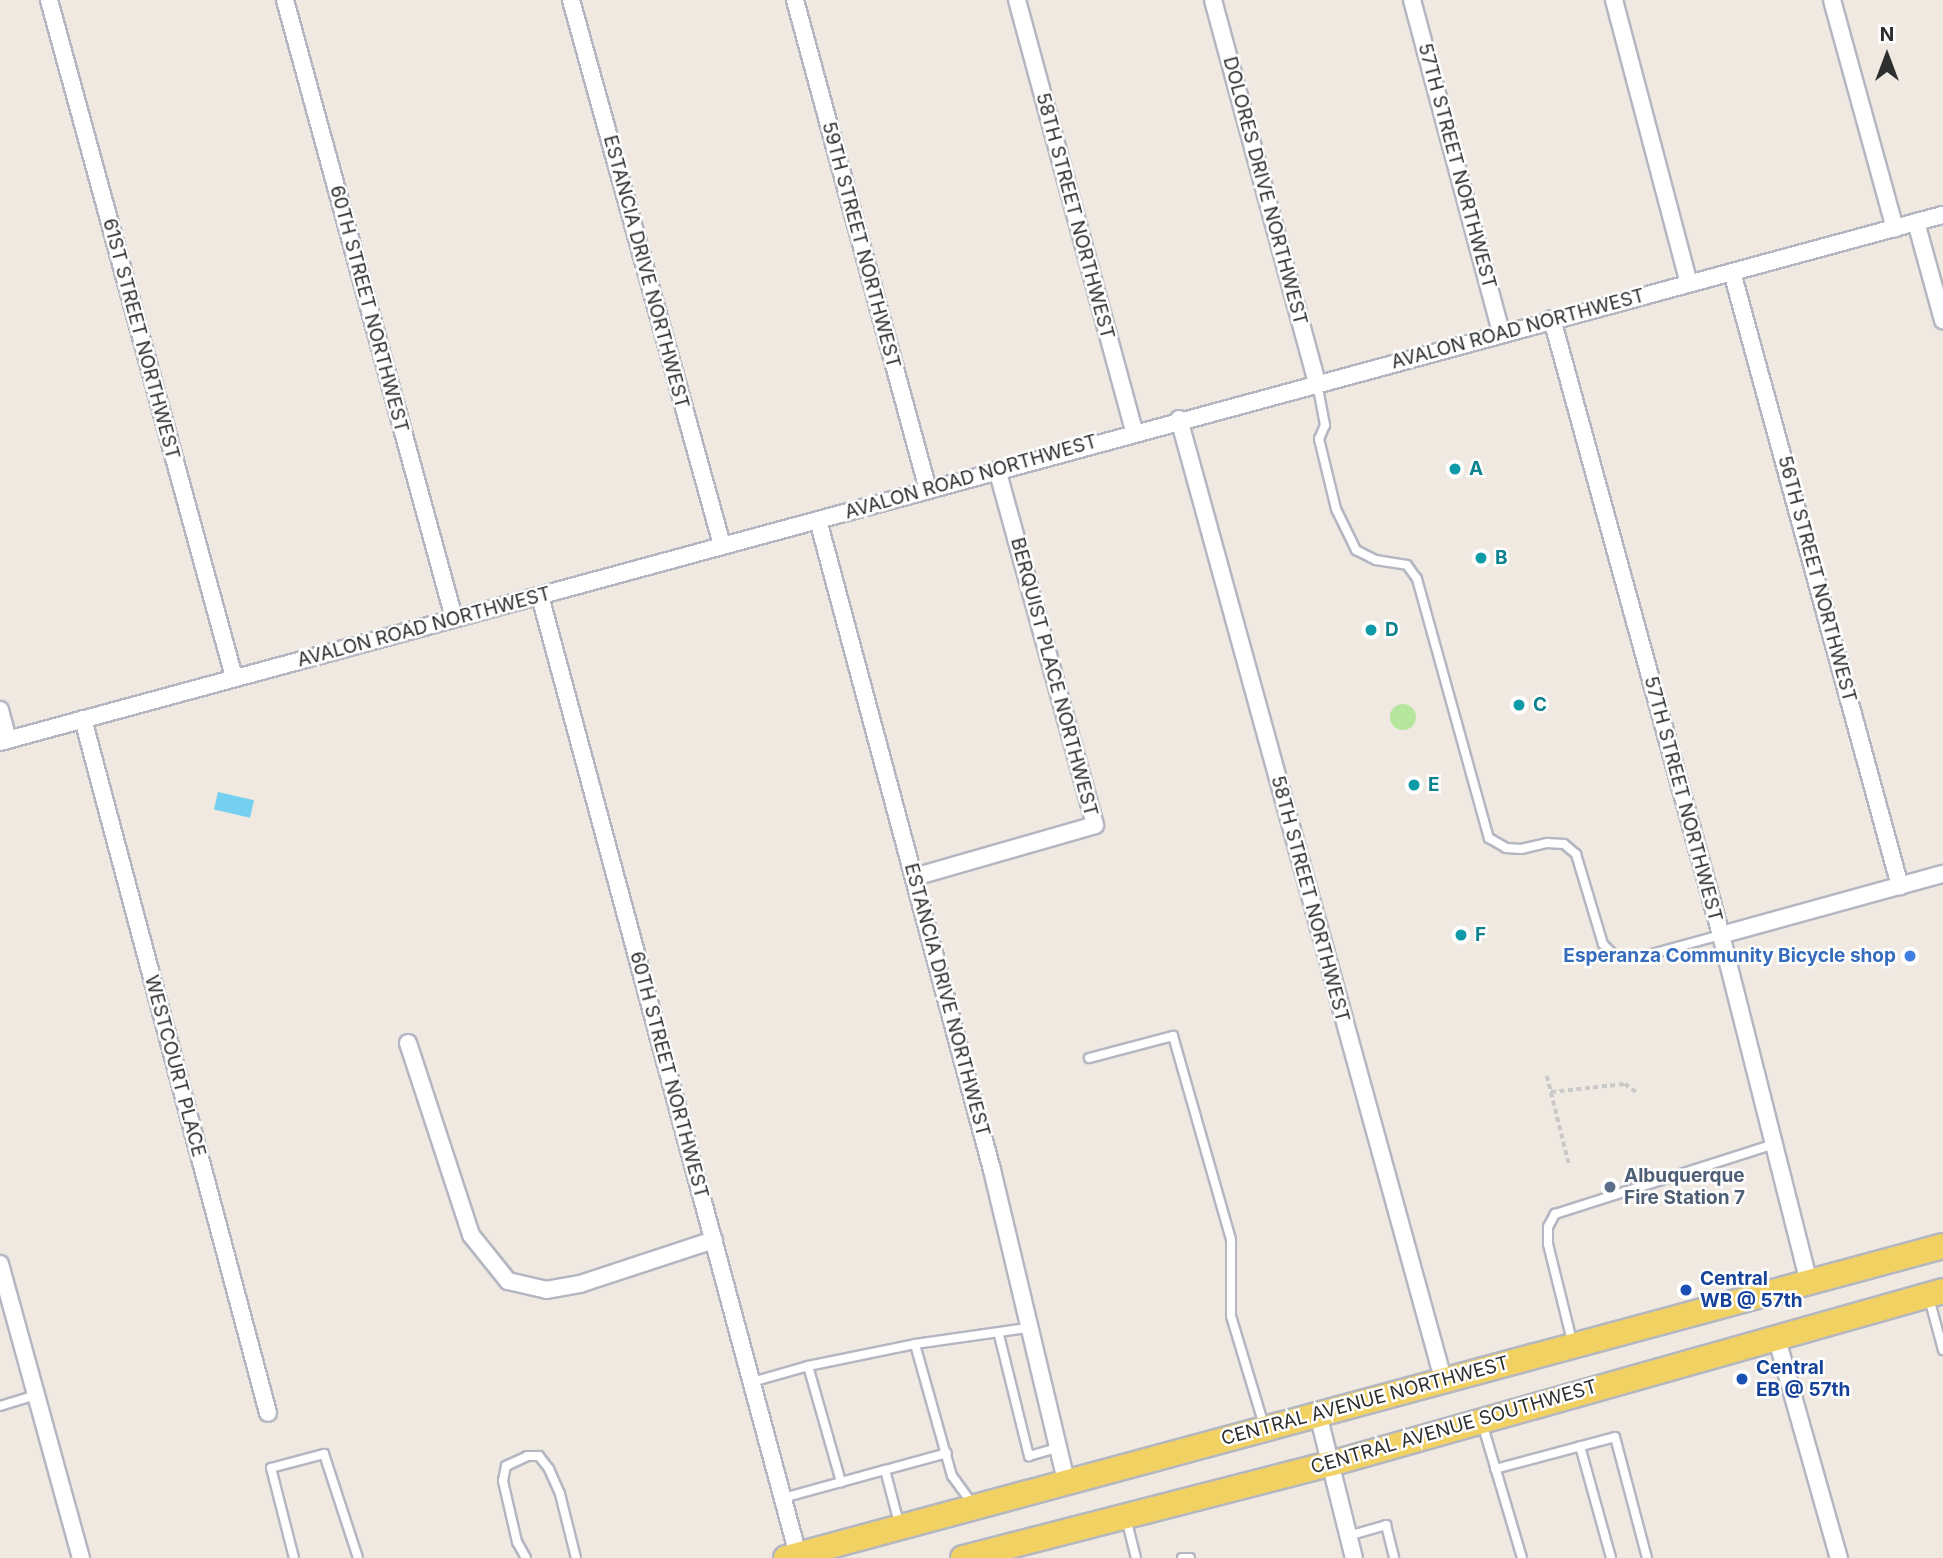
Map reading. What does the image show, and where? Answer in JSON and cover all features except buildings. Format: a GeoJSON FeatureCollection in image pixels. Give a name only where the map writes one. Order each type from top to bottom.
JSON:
{"type":"FeatureCollection","features":[{"type":"Feature","properties":{"kind":"main road","name":"CENTRAL AVENUE NORTHWEST"},"geometry":{"type":"LineString","coordinates":[[792,1556],[1943,1245]]}},
{"type":"Feature","properties":{"kind":"main road","name":"CENTRAL AVENUE SOUTHWEST"},"geometry":{"type":"LineString","coordinates":[[963,1558],[1330,1464],[1936,1293]]}},
{"type":"Feature","properties":{"kind":"street","name":"61ST STREET NORTHWEST"},"geometry":{"type":"LineString","coordinates":[[49,0],[234,677]]}},
{"type":"Feature","properties":{"kind":"street","name":"60TH STREET NORTHWEST"},"geometry":{"type":"LineString","coordinates":[[285,0],[454,618]]}},
{"type":"Feature","properties":{"kind":"street","name":"ESTANCIA DRIVE NORTHWEST"},"geometry":{"type":"LineString","coordinates":[[571,0],[722,545]]}},
{"type":"Feature","properties":{"kind":"street","name":"59TH STREET NORTHWEST"},"geometry":{"type":"LineString","coordinates":[[795,0],[928,490]]}},
{"type":"Feature","properties":{"kind":"street","name":"58TH STREET NORTHWEST"},"geometry":{"type":"LineString","coordinates":[[1017,0],[1134,432]]}},
{"type":"Feature","properties":{"kind":"street","name":"DOLORES DRIVE NORTHWEST"},"geometry":{"type":"LineString","coordinates":[[1213,0],[1317,383]]}},
{"type":"Feature","properties":{"kind":"street","name":"57TH STREET NORTHWEST"},"geometry":{"type":"LineString","coordinates":[[1412,0],[1501,333]]}},
{"type":"Feature","properties":{"kind":"street"},"geometry":{"type":"LineString","coordinates":[[1614,0],[1689,283]]}},
{"type":"Feature","properties":{"kind":"street"},"geometry":{"type":"LineString","coordinates":[[1832,0],[1895,228]]}},
{"type":"Feature","properties":{"kind":"street","name":"AVALON ROAD NORTHWEST"},"geometry":{"type":"LineString","coordinates":[[4,741],[928,490],[1179,419],[1943,215]]}},
{"type":"Feature","properties":{"kind":"street"},"geometry":{"type":"LineString","coordinates":[[1916,222],[1943,320]]}},
{"type":"Feature","properties":{"kind":"street","name":"56TH STREET NORTHWEST"},"geometry":{"type":"LineString","coordinates":[[1732,272],[1900,886]]}},
{"type":"Feature","properties":{"kind":"street","name":"57TH STREET NORTHWEST"},"geometry":{"type":"LineString","coordinates":[[1552,319],[1721,935],[1808,1280]]}},
{"type":"Feature","properties":{"kind":"street","name":"58TH STREET NORTHWEST"},"geometry":{"type":"LineString","coordinates":[[1179,419],[1443,1379]]}},
{"type":"Feature","properties":{"kind":"street","name":"BERQUIST PLACE NORTHWEST"},"geometry":{"type":"LineString","coordinates":[[914,877],[1095,825],[997,470]]}},
{"type":"Feature","properties":{"kind":"street","name":"ESTANCIA DRIVE NORTHWEST"},"geometry":{"type":"LineString","coordinates":[[818,520],[992,1170],[1027,1328],[1066,1481]]}},
{"type":"Feature","properties":{"kind":"street","name":"60TH STREET NORTHWEST"},"geometry":{"type":"LineString","coordinates":[[540,596],[783,1498],[792,1556]]}},
{"type":"Feature","properties":{"kind":"street"},"geometry":{"type":"LineString","coordinates":[[0,710],[4,741]]}},
{"type":"Feature","properties":{"kind":"street","name":"WESTCOURT PLACE"},"geometry":{"type":"LineString","coordinates":[[83,719],[268,1413]]}},
{"type":"Feature","properties":{"kind":"street"},"geometry":{"type":"LineString","coordinates":[[1721,935],[1943,874]]}},
{"type":"Feature","properties":{"kind":"street"},"geometry":{"type":"LineString","coordinates":[[408,1043],[471,1235],[508,1281],[546,1290],[580,1284],[714,1240]]}},
{"type":"Feature","properties":{"kind":"street"},"geometry":{"type":"LineString","coordinates":[[0,1264],[81,1558]]}},
{"type":"Feature","properties":{"kind":"street"},"geometry":{"type":"LineString","coordinates":[[1776,1336],[1839,1558]]}},
{"type":"Feature","properties":{"kind":"street"},"geometry":{"type":"LineString","coordinates":[[1318,1414],[1354,1558]]}},
{"type":"Feature","properties":{"kind":"lane"},"geometry":{"type":"LineString","coordinates":[[1317,383],[1325,425],[1320,439],[1336,509],[1356,551],[1376,560],[1407,565],[1417,579],[1489,838],[1506,848],[1521,849],[1547,843],[1564,844],[1576,854],[1603,944],[1615,956],[1644,956],[1721,935]]}},
{"type":"Feature","properties":{"kind":"lane"},"geometry":{"type":"LineString","coordinates":[[1089,1058],[1173,1036],[1231,1240],[1231,1316],[1265,1428]]}},
{"type":"Feature","properties":{"kind":"lane"},"geometry":{"type":"LineString","coordinates":[[1573,1344],[1548,1244],[1548,1227],[1555,1214],[1774,1144]]}},
{"type":"Feature","properties":{"kind":"lane"},"geometry":{"type":"LineString","coordinates":[[1936,1293],[1943,1350]]}},
{"type":"Feature","properties":{"kind":"lane"},"geometry":{"type":"LineString","coordinates":[[752,1382],[808,1366],[915,1344],[999,1335],[1027,1328]]}},
{"type":"Feature","properties":{"kind":"lane"},"geometry":{"type":"LineString","coordinates":[[999,1335],[1029,1456],[1057,1448]]}},
{"type":"Feature","properties":{"kind":"lane"},"geometry":{"type":"LineString","coordinates":[[915,1344],[952,1476],[974,1506]]}},
{"type":"Feature","properties":{"kind":"lane"},"geometry":{"type":"LineString","coordinates":[[808,1366],[841,1482]]}},
{"type":"Feature","properties":{"kind":"lane"},"geometry":{"type":"LineString","coordinates":[[0,1406],[36,1395]]}},
{"type":"Feature","properties":{"kind":"lane"},"geometry":{"type":"LineString","coordinates":[[1481,1420],[1522,1558]]}},
{"type":"Feature","properties":{"kind":"lane"},"geometry":{"type":"LineString","coordinates":[[1495,1469],[1615,1437],[1647,1558]]}},
{"type":"Feature","properties":{"kind":"lane"},"geometry":{"type":"LineString","coordinates":[[1580,1446],[1611,1558]]}},
{"type":"Feature","properties":{"kind":"lane"},"geometry":{"type":"LineString","coordinates":[[783,1498],[947,1453]]}},
{"type":"Feature","properties":{"kind":"lane"},"geometry":{"type":"LineString","coordinates":[[294,1558],[271,1468],[324,1454],[358,1558]]}},
{"type":"Feature","properties":{"kind":"lane"},"geometry":{"type":"LineString","coordinates":[[526,1558],[517,1542],[503,1481],[506,1466],[539,1456],[561,1494],[576,1558]]}},
{"type":"Feature","properties":{"kind":"lane"},"geometry":{"type":"LineString","coordinates":[[885,1470],[900,1526]]}},
{"type":"Feature","properties":{"kind":"lane"},"geometry":{"type":"LineString","coordinates":[[1126,1515],[1136,1558]]}},
{"type":"Feature","properties":{"kind":"lane"},"geometry":{"type":"LineString","coordinates":[[1349,1536],[1386,1525],[1394,1558]]}},
{"type":"Feature","properties":{"kind":"lane"},"geometry":{"type":"LineString","coordinates":[[1182,1558],[1190,1558]]}},
{"type":"Feature","properties":{"kind":"path"},"geometry":{"type":"LineString","coordinates":[[1547,1076],[1569,1164]]}},
{"type":"Feature","properties":{"kind":"path"},"geometry":{"type":"LineString","coordinates":[[1551,1092],[1625,1084],[1636,1093]]}},
{"type":"Feature","properties":{"kind":"green space"},"geometry":{"type":"Polygon","coordinates":[[[1403,704],[1412,708],[1416,717],[1412,726],[1403,730],[1394,726],[1390,717],[1394,708],[1403,704]]]}},
{"type":"Feature","properties":{"kind":"water"},"geometry":{"type":"Polygon","coordinates":[[[218,792],[254,800],[250,818],[214,810],[218,792]]]}},
{"type":"Feature","properties":{"kind":"place","name":"A"},"geometry":{"type":"Point","coordinates":[1455,469]}},
{"type":"Feature","properties":{"kind":"place","name":"B"},"geometry":{"type":"Point","coordinates":[1481,558]}},
{"type":"Feature","properties":{"kind":"place","name":"D"},"geometry":{"type":"Point","coordinates":[1371,630]}},
{"type":"Feature","properties":{"kind":"place","name":"C"},"geometry":{"type":"Point","coordinates":[1519,705]}},
{"type":"Feature","properties":{"kind":"place","name":"E"},"geometry":{"type":"Point","coordinates":[1414,785]}},
{"type":"Feature","properties":{"kind":"place","name":"F"},"geometry":{"type":"Point","coordinates":[1461,935]}},
{"type":"Feature","properties":{"kind":"place","name":"Esperanza Community Bicycle shop"},"geometry":{"type":"Point","coordinates":[1910,956]}},
{"type":"Feature","properties":{"kind":"place","name":"Albuquerque Fire Station 7"},"geometry":{"type":"Point","coordinates":[1610,1187]}},
{"type":"Feature","properties":{"kind":"place","name":"Central WB @ 57th"},"geometry":{"type":"Point","coordinates":[1686,1290]}},
{"type":"Feature","properties":{"kind":"place","name":"Central EB @ 57th"},"geometry":{"type":"Point","coordinates":[1742,1379]}}]}
